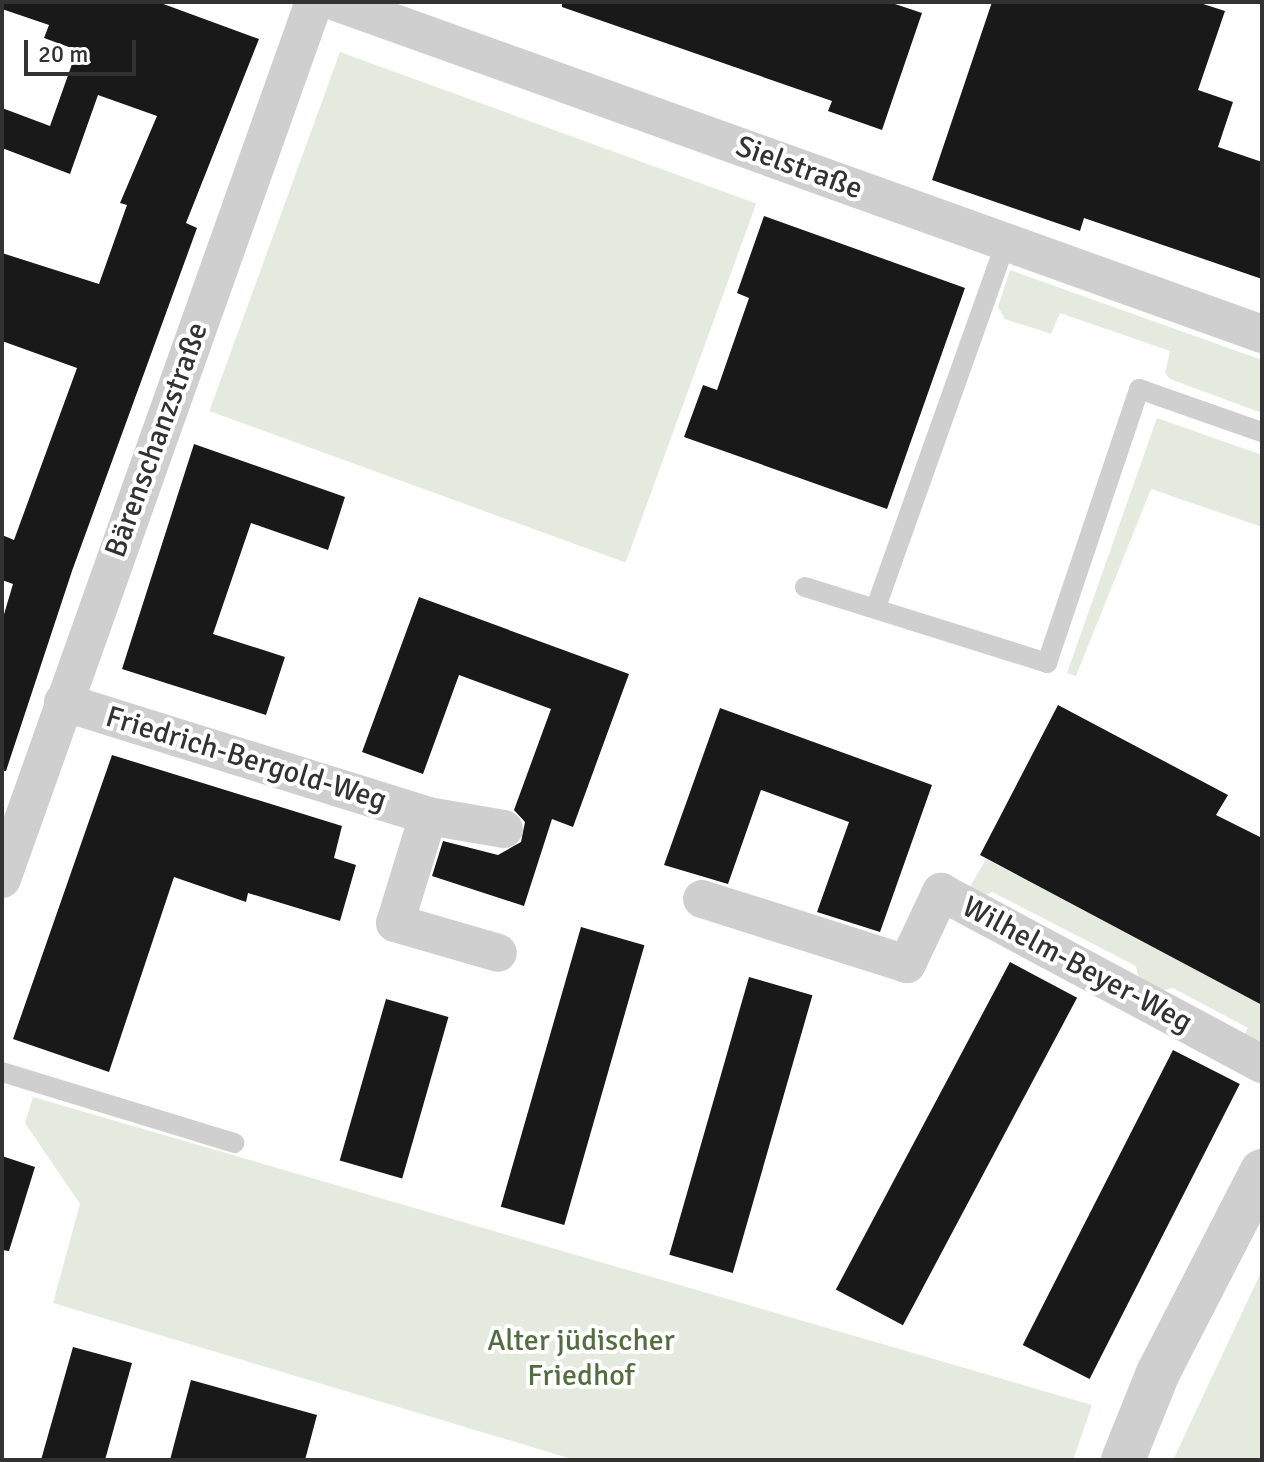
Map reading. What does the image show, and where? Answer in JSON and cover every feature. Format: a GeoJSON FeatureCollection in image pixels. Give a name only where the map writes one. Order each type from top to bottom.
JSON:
{"type":"FeatureCollection","features":[{"type":"Feature","properties":{"kind":"street","name":"Bärenschanzstraße"},"geometry":{"type":"LineString","coordinates":[[2,879],[314,2]]}},
{"type":"Feature","properties":{"kind":"street","name":"Sielstraße"},"geometry":{"type":"LineString","coordinates":[[336,2],[1262,334]]}},
{"type":"Feature","properties":{"kind":"street","name":"Friedrich-Bergold-Weg"},"geometry":{"type":"LineString","coordinates":[[63,702],[428,816],[504,829]]}},
{"type":"Feature","properties":{"kind":"street","name":"Friedrich-Bergold-Weg"},"geometry":{"type":"LineString","coordinates":[[428,816],[395,923],[498,953]]}},
{"type":"Feature","properties":{"kind":"street","name":"Wilhelm-Beyer-Weg"},"geometry":{"type":"LineString","coordinates":[[702,899],[907,964],[941,892],[1262,1064]]}},
{"type":"Feature","properties":{"kind":"street"},"geometry":{"type":"LineString","coordinates":[[1123,1460],[1163,1362],[1262,1171]]}},
{"type":"Feature","properties":{"kind":"lane"},"geometry":{"type":"LineString","coordinates":[[876,607],[1006,242]]}},
{"type":"Feature","properties":{"kind":"lane"},"geometry":{"type":"LineString","coordinates":[[805,587],[1047,663],[1139,389],[1262,432]]}},
{"type":"Feature","properties":{"kind":"lane"},"geometry":{"type":"LineString","coordinates":[[2,1072],[234,1143]]}},
{"type":"Feature","properties":{"kind":"green space"},"geometry":{"type":"Polygon","coordinates":[[[340,52],[756,204],[626,562],[209,411],[340,52]]]}},
{"type":"Feature","properties":{"kind":"green space"},"geometry":{"type":"Polygon","coordinates":[[[1010,270],[1262,360],[1262,413],[1170,379],[1165,373],[1170,351],[1060,313],[1051,334],[1005,319],[998,307],[1010,270]]]}},
{"type":"Feature","properties":{"kind":"green space"},"geometry":{"type":"Polygon","coordinates":[[[1157,418],[1262,455],[1262,527],[1151,489],[1076,676],[1067,673],[1157,418]]]}},
{"type":"Feature","properties":{"kind":"green space"},"geometry":{"type":"Polygon","coordinates":[[[986,859],[1262,1005],[1262,1049],[1242,1039],[1248,1028],[1173,988],[1155,992],[1140,985],[1136,966],[992,892],[977,899],[967,892],[986,859]]]}},
{"type":"Feature","properties":{"kind":"green space","name":"Alter jüdischer Friedhof"},"geometry":{"type":"Polygon","coordinates":[[[33,1097],[1092,1405],[1073,1460],[575,1460],[53,1303],[80,1204],[25,1123],[33,1097]]]}},
{"type":"Feature","properties":{"kind":"green space"},"geometry":{"type":"Polygon","coordinates":[[[1262,1270],[1262,1460],[1173,1460],[1262,1270]]]}},
{"type":"Feature","properties":{"kind":"building"},"geometry":{"type":"Polygon","coordinates":[[[2,2],[158,2],[259,39],[186,223],[197,228],[72,571],[6,771],[2,771],[2,621],[13,584],[2,580],[2,535],[14,540],[77,368],[2,341],[2,253],[99,284],[127,205],[120,203],[157,116],[98,95],[70,174],[2,148],[2,108],[50,126],[77,50],[44,38],[49,25],[2,9],[2,2]]]}},
{"type":"Feature","properties":{"kind":"building"},"geometry":{"type":"Polygon","coordinates":[[[562,2],[889,2],[922,13],[882,130],[828,111],[832,101],[562,7],[562,2]]]}},
{"type":"Feature","properties":{"kind":"building"},"geometry":{"type":"Polygon","coordinates":[[[992,2],[1197,2],[1225,11],[1198,90],[1233,102],[1218,147],[1262,162],[1262,279],[1084,218],[1080,231],[932,180],[992,2]]]}},
{"type":"Feature","properties":{"kind":"building"},"geometry":{"type":"Polygon","coordinates":[[[764,216],[965,288],[887,509],[684,437],[703,385],[717,390],[749,298],[737,293],[764,216]]]}},
{"type":"Feature","properties":{"kind":"building"},"geometry":{"type":"Polygon","coordinates":[[[194,444],[345,497],[328,550],[251,523],[213,634],[285,657],[266,715],[122,669],[194,444]]]}},
{"type":"Feature","properties":{"kind":"building"},"geometry":{"type":"Polygon","coordinates":[[[419,597],[629,674],[573,827],[552,819],[524,906],[432,876],[443,841],[498,855],[521,842],[525,822],[514,810],[551,709],[459,675],[423,774],[362,752],[419,597]]]}},
{"type":"Feature","properties":{"kind":"building"},"geometry":{"type":"Polygon","coordinates":[[[1058,705],[1228,795],[1216,815],[1262,838],[1262,1005],[980,855],[1058,705]]]}},
{"type":"Feature","properties":{"kind":"building"},"geometry":{"type":"Polygon","coordinates":[[[720,708],[932,785],[880,932],[817,912],[849,822],[761,790],[728,884],[664,865],[720,708]]]}},
{"type":"Feature","properties":{"kind":"building"},"geometry":{"type":"Polygon","coordinates":[[[112,755],[342,826],[334,858],[356,865],[340,921],[248,893],[246,902],[174,877],[109,1072],[13,1039],[112,755]]]}},
{"type":"Feature","properties":{"kind":"building"},"geometry":{"type":"Polygon","coordinates":[[[581,927],[644,945],[564,1225],[501,1207],[581,927]]]}},
{"type":"Feature","properties":{"kind":"building"},"geometry":{"type":"Polygon","coordinates":[[[1010,962],[1077,998],[903,1325],[836,1290],[1010,962]]]}},
{"type":"Feature","properties":{"kind":"building"},"geometry":{"type":"Polygon","coordinates":[[[749,977],[812,995],[733,1273],[669,1255],[749,977]]]}},
{"type":"Feature","properties":{"kind":"building"},"geometry":{"type":"Polygon","coordinates":[[[386,999],[448,1017],[402,1178],[340,1160],[386,999]]]}},
{"type":"Feature","properties":{"kind":"building"},"geometry":{"type":"Polygon","coordinates":[[[1173,1050],[1240,1084],[1090,1379],[1023,1345],[1173,1050]]]}},
{"type":"Feature","properties":{"kind":"building"},"geometry":{"type":"Polygon","coordinates":[[[2,1156],[35,1167],[9,1251],[2,1250],[2,1156]]]}},
{"type":"Feature","properties":{"kind":"building"},"geometry":{"type":"Polygon","coordinates":[[[73,1347],[132,1363],[105,1460],[41,1460],[73,1347]]]}},
{"type":"Feature","properties":{"kind":"building"},"geometry":{"type":"Polygon","coordinates":[[[191,1380],[317,1415],[305,1460],[170,1460],[191,1380]]]}}]}
